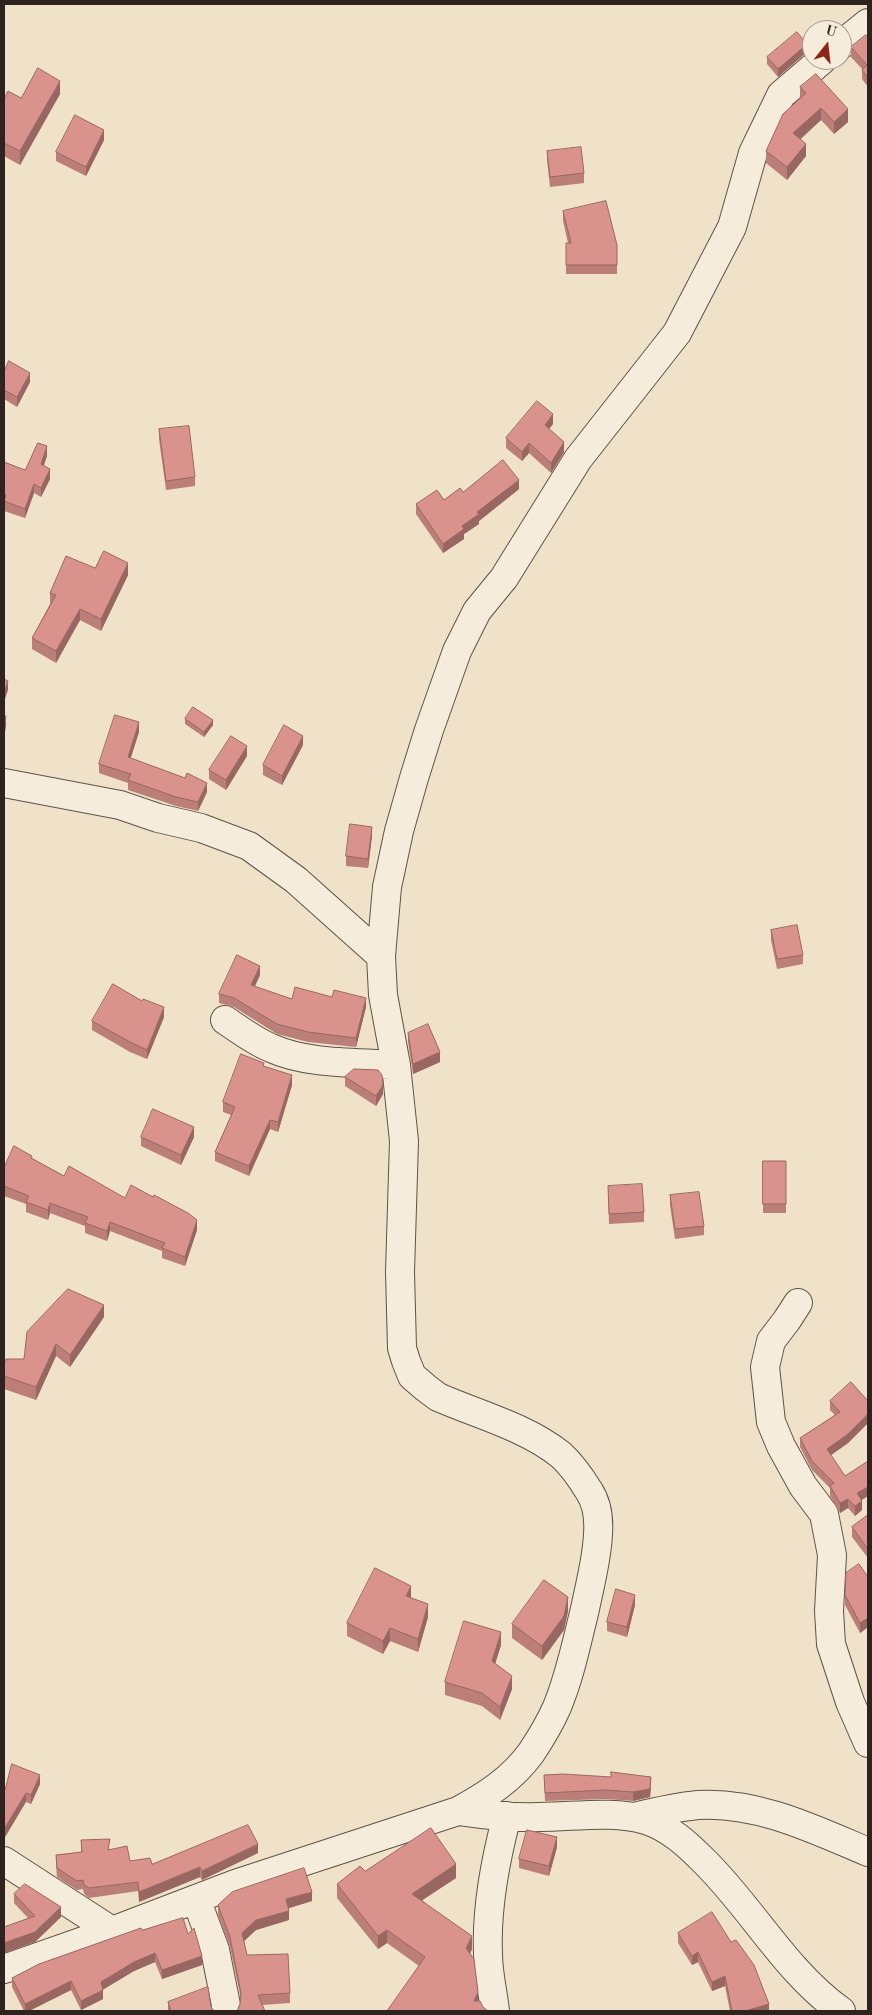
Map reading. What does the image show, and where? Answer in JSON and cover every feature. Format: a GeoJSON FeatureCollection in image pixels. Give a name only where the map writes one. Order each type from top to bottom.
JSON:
{"type":"FeatureCollection","features":[{"type":"Feature","properties":{"kind":"street"},"geometry":{"type":"LineString","coordinates":[[852,36],[868,23]]}},
{"type":"Feature","properties":{"kind":"street"},"geometry":{"type":"LineString","coordinates":[[4,1969],[112,1931],[235,1884],[458,1811],[479,1800],[503,1783],[518,1768],[546,1730],[557,1706],[575,1650],[597,1550],[598,1521],[591,1493],[578,1473],[562,1456],[524,1432],[438,1397],[417,1381],[406,1362],[402,1348],[400,1272],[404,1141],[396,1065],[383,995],[381,956],[387,887],[407,804],[429,730],[451,668],[477,611],[504,578],[578,459],[677,333],[732,227],[753,153],[781,95],[810,70]]}},
{"type":"Feature","properties":{"kind":"street"},"geometry":{"type":"LineString","coordinates":[[4,782],[120,806],[158,818],[201,828],[249,846],[296,880],[381,956]]}},
{"type":"Feature","properties":{"kind":"street"},"geometry":{"type":"LineString","coordinates":[[225,1020],[253,1039],[288,1054],[318,1059],[396,1065]]}},
{"type":"Feature","properties":{"kind":"street"},"geometry":{"type":"LineString","coordinates":[[798,1302],[771,1341],[765,1367],[771,1422],[781,1446],[804,1486],[824,1514],[832,1555],[829,1611],[831,1644],[850,1702],[868,1743]]}},
{"type":"Feature","properties":{"kind":"street"},"geometry":{"type":"LineString","coordinates":[[458,1811],[507,1816],[632,1817],[698,1805],[735,1807],[768,1814],[804,1826],[868,1852]]}},
{"type":"Feature","properties":{"kind":"street"},"geometry":{"type":"LineString","coordinates":[[495,2011],[488,1955],[489,1914],[494,1875],[507,1816]]}},
{"type":"Feature","properties":{"kind":"street"},"geometry":{"type":"LineString","coordinates":[[632,1817],[660,1826],[682,1839],[736,1896],[811,1985],[841,2011]]}},
{"type":"Feature","properties":{"kind":"street"},"geometry":{"type":"LineString","coordinates":[[4,1861],[112,1931]]}},
{"type":"Feature","properties":{"kind":"street"},"geometry":{"type":"LineString","coordinates":[[196,1898],[215,1950],[225,2011]]}},
{"type":"Feature","properties":{"kind":"building"},"geometry":{"type":"Polygon","coordinates":[[[797,32],[802,38],[802,48],[778,69],[767,57],[797,32]]]}},
{"type":"Feature","properties":{"kind":"building"},"geometry":{"type":"Polygon","coordinates":[[[866,35],[868,37],[868,78],[862,70],[867,65],[852,46],[866,35]]]}},
{"type":"Feature","properties":{"kind":"building"},"geometry":{"type":"Polygon","coordinates":[[[38,68],[60,81],[20,151],[4,143],[4,99],[8,91],[21,98],[38,68]]]}},
{"type":"Feature","properties":{"kind":"building"},"geometry":{"type":"Polygon","coordinates":[[[816,74],[848,109],[834,122],[821,108],[793,133],[806,144],[787,167],[766,151],[783,114],[806,93],[800,87],[816,74]]]}},
{"type":"Feature","properties":{"kind":"building"},"geometry":{"type":"Polygon","coordinates":[[[75,115],[104,130],[86,167],[56,152],[75,115]]]}},
{"type":"Feature","properties":{"kind":"building"},"geometry":{"type":"Polygon","coordinates":[[[581,147],[584,173],[550,177],[547,151],[581,147]]]}},
{"type":"Feature","properties":{"kind":"building"},"geometry":{"type":"Polygon","coordinates":[[[606,201],[617,245],[617,265],[566,265],[566,243],[571,243],[563,211],[606,201]]]}},
{"type":"Feature","properties":{"kind":"building"},"geometry":{"type":"Polygon","coordinates":[[[9,361],[30,373],[17,397],[4,390],[4,372],[9,361]]]}},
{"type":"Feature","properties":{"kind":"building"},"geometry":{"type":"Polygon","coordinates":[[[537,401],[553,414],[545,425],[564,442],[551,463],[529,443],[522,452],[506,438],[537,401]]]}},
{"type":"Feature","properties":{"kind":"building"},"geometry":{"type":"Polygon","coordinates":[[[189,426],[195,477],[166,481],[159,429],[189,426]]]}},
{"type":"Feature","properties":{"kind":"building"},"geometry":{"type":"Polygon","coordinates":[[[38,443],[47,446],[41,464],[50,469],[41,488],[34,484],[25,509],[4,501],[6,495],[4,494],[4,462],[25,470],[38,443]]]}},
{"type":"Feature","properties":{"kind":"building"},"geometry":{"type":"Polygon","coordinates":[[[503,460],[519,480],[477,512],[479,514],[462,526],[464,529],[443,544],[416,504],[437,490],[444,500],[460,488],[463,492],[503,460]]]}},
{"type":"Feature","properties":{"kind":"building"},"geometry":{"type":"Polygon","coordinates":[[[104,551],[128,563],[101,619],[80,609],[56,651],[32,638],[56,595],[50,593],[66,556],[95,568],[104,551]]]}},
{"type":"Feature","properties":{"kind":"building"},"geometry":{"type":"Polygon","coordinates":[[[4,679],[8,681],[4,693],[4,679]]]}},
{"type":"Feature","properties":{"kind":"building"},"geometry":{"type":"Polygon","coordinates":[[[193,707],[213,720],[204,732],[185,719],[193,707]]]}},
{"type":"Feature","properties":{"kind":"building"},"geometry":{"type":"Polygon","coordinates":[[[115,715],[139,722],[128,757],[185,778],[187,773],[207,783],[198,802],[176,797],[128,780],[131,774],[99,764],[115,715]]]}},
{"type":"Feature","properties":{"kind":"building"},"geometry":{"type":"Polygon","coordinates":[[[284,725],[303,736],[282,776],[263,765],[284,725]]]}},
{"type":"Feature","properties":{"kind":"building"},"geometry":{"type":"Polygon","coordinates":[[[231,736],[247,746],[226,780],[209,770],[231,736]]]}},
{"type":"Feature","properties":{"kind":"building"},"geometry":{"type":"Polygon","coordinates":[[[350,824],[372,827],[368,859],[346,856],[350,824]]]}},
{"type":"Feature","properties":{"kind":"building"},"geometry":{"type":"Polygon","coordinates":[[[797,925],[803,955],[777,959],[771,930],[797,925]]]}},
{"type":"Feature","properties":{"kind":"building"},"geometry":{"type":"Polygon","coordinates":[[[237,955],[260,966],[251,985],[292,999],[295,987],[332,997],[334,990],[366,998],[356,1038],[308,1032],[277,1024],[234,998],[219,994],[237,955]]]}},
{"type":"Feature","properties":{"kind":"building"},"geometry":{"type":"Polygon","coordinates":[[[113,984],[142,1001],[143,999],[164,1007],[147,1050],[92,1021],[113,984]]]}},
{"type":"Feature","properties":{"kind":"building"},"geometry":{"type":"Polygon","coordinates":[[[428,1024],[440,1052],[413,1064],[408,1033],[428,1024]]]}},
{"type":"Feature","properties":{"kind":"building"},"geometry":{"type":"Polygon","coordinates":[[[241,1054],[264,1063],[263,1066],[292,1075],[278,1122],[270,1120],[249,1166],[215,1152],[235,1107],[223,1102],[241,1054]]]}},
{"type":"Feature","properties":{"kind":"building"},"geometry":{"type":"Polygon","coordinates":[[[354,1069],[378,1070],[382,1075],[383,1085],[376,1096],[345,1077],[354,1069]]]}},
{"type":"Feature","properties":{"kind":"building"},"geometry":{"type":"Polygon","coordinates":[[[153,1109],[194,1127],[181,1155],[141,1137],[153,1109]]]}},
{"type":"Feature","properties":{"kind":"building"},"geometry":{"type":"Polygon","coordinates":[[[14,1146],[32,1156],[31,1158],[64,1176],[69,1166],[125,1198],[131,1185],[188,1213],[197,1220],[185,1257],[162,1248],[165,1243],[110,1222],[107,1231],[85,1223],[88,1217],[50,1203],[48,1210],[26,1202],[29,1196],[4,1186],[4,1168],[14,1146]]]}},
{"type":"Feature","properties":{"kind":"building"},"geometry":{"type":"Polygon","coordinates":[[[763,1161],[786,1161],[786,1204],[763,1204],[763,1161]]]}},
{"type":"Feature","properties":{"kind":"building"},"geometry":{"type":"Polygon","coordinates":[[[642,1184],[644,1212],[609,1214],[608,1186],[642,1184]]]}},
{"type":"Feature","properties":{"kind":"building"},"geometry":{"type":"Polygon","coordinates":[[[699,1192],[704,1226],[675,1229],[670,1195],[699,1192]]]}},
{"type":"Feature","properties":{"kind":"building"},"geometry":{"type":"Polygon","coordinates":[[[68,1289],[104,1305],[70,1355],[56,1344],[36,1387],[4,1376],[4,1363],[6,1359],[24,1359],[27,1332],[68,1289]]]}},
{"type":"Feature","properties":{"kind":"building"},"geometry":{"type":"Polygon","coordinates":[[[851,1382],[868,1401],[868,1414],[848,1434],[827,1449],[845,1476],[868,1461],[868,1487],[857,1493],[862,1501],[855,1506],[848,1499],[840,1503],[830,1486],[834,1483],[812,1461],[800,1438],[840,1412],[830,1401],[851,1382]]]}},
{"type":"Feature","properties":{"kind":"building"},"geometry":{"type":"Polygon","coordinates":[[[868,1515],[868,1549],[852,1527],[868,1515]]]}},
{"type":"Feature","properties":{"kind":"building"},"geometry":{"type":"Polygon","coordinates":[[[859,1564],[868,1577],[868,1618],[860,1623],[845,1595],[846,1573],[859,1564]]]}},
{"type":"Feature","properties":{"kind":"building"},"geometry":{"type":"Polygon","coordinates":[[[375,1568],[411,1586],[406,1596],[428,1604],[418,1639],[390,1628],[383,1641],[347,1623],[375,1568]]]}},
{"type":"Feature","properties":{"kind":"building"},"geometry":{"type":"Polygon","coordinates":[[[544,1580],[568,1597],[564,1616],[542,1646],[512,1624],[544,1580]]]}},
{"type":"Feature","properties":{"kind":"building"},"geometry":{"type":"Polygon","coordinates":[[[616,1589],[635,1595],[627,1627],[607,1622],[616,1589]]]}},
{"type":"Feature","properties":{"kind":"building"},"geometry":{"type":"Polygon","coordinates":[[[464,1621],[501,1632],[492,1661],[512,1676],[500,1707],[482,1693],[445,1682],[464,1621]]]}},
{"type":"Feature","properties":{"kind":"building"},"geometry":{"type":"Polygon","coordinates":[[[12,1764],[40,1775],[31,1795],[26,1793],[4,1829],[4,1788],[12,1764]]]}},
{"type":"Feature","properties":{"kind":"building"},"geometry":{"type":"Polygon","coordinates":[[[611,1772],[651,1777],[650,1789],[633,1792],[606,1790],[545,1793],[544,1775],[563,1774],[611,1777],[611,1772]]]}},
{"type":"Feature","properties":{"kind":"building"},"geometry":{"type":"Polygon","coordinates":[[[248,1825],[258,1844],[202,1871],[200,1867],[139,1892],[138,1882],[89,1888],[84,1885],[83,1880],[77,1881],[57,1868],[56,1855],[82,1852],[81,1840],[110,1839],[108,1850],[127,1846],[130,1861],[150,1858],[152,1864],[248,1825]]]}},
{"type":"Feature","properties":{"kind":"building"},"geometry":{"type":"Polygon","coordinates":[[[431,1828],[456,1864],[412,1894],[472,1936],[466,1948],[474,1959],[478,1992],[474,2001],[480,2001],[488,2011],[387,2011],[425,1957],[387,1930],[378,1936],[337,1884],[360,1866],[365,1871],[431,1828]]]}},
{"type":"Feature","properties":{"kind":"building"},"geometry":{"type":"Polygon","coordinates":[[[527,1830],[557,1837],[549,1866],[519,1859],[527,1830]]]}},
{"type":"Feature","properties":{"kind":"building"},"geometry":{"type":"Polygon","coordinates":[[[304,1868],[312,1892],[286,1899],[289,1911],[256,1920],[242,1933],[247,1955],[288,1954],[290,1993],[258,1995],[265,2011],[237,2011],[241,1993],[230,1937],[218,1905],[232,1892],[304,1868]]]}},
{"type":"Feature","properties":{"kind":"building"},"geometry":{"type":"Polygon","coordinates":[[[25,1884],[61,1907],[35,1932],[4,1943],[4,1927],[35,1916],[14,1894],[25,1884]]]}},
{"type":"Feature","properties":{"kind":"building"},"geometry":{"type":"Polygon","coordinates":[[[712,1912],[731,1942],[736,1940],[754,1965],[769,2004],[745,2011],[732,2011],[725,1976],[712,1982],[698,1952],[692,1956],[678,1933],[712,1912]]]}},
{"type":"Feature","properties":{"kind":"building"},"geometry":{"type":"Polygon","coordinates":[[[183,1918],[188,1934],[194,1928],[202,1956],[162,1970],[155,1953],[134,1962],[101,1982],[103,1990],[81,2001],[71,1981],[25,2004],[12,1978],[39,1964],[141,1928],[142,1930],[183,1918]]]}},
{"type":"Feature","properties":{"kind":"building"},"geometry":{"type":"Polygon","coordinates":[[[208,1987],[211,2007],[214,2011],[171,2011],[168,2002],[208,1987]]]}}]}
